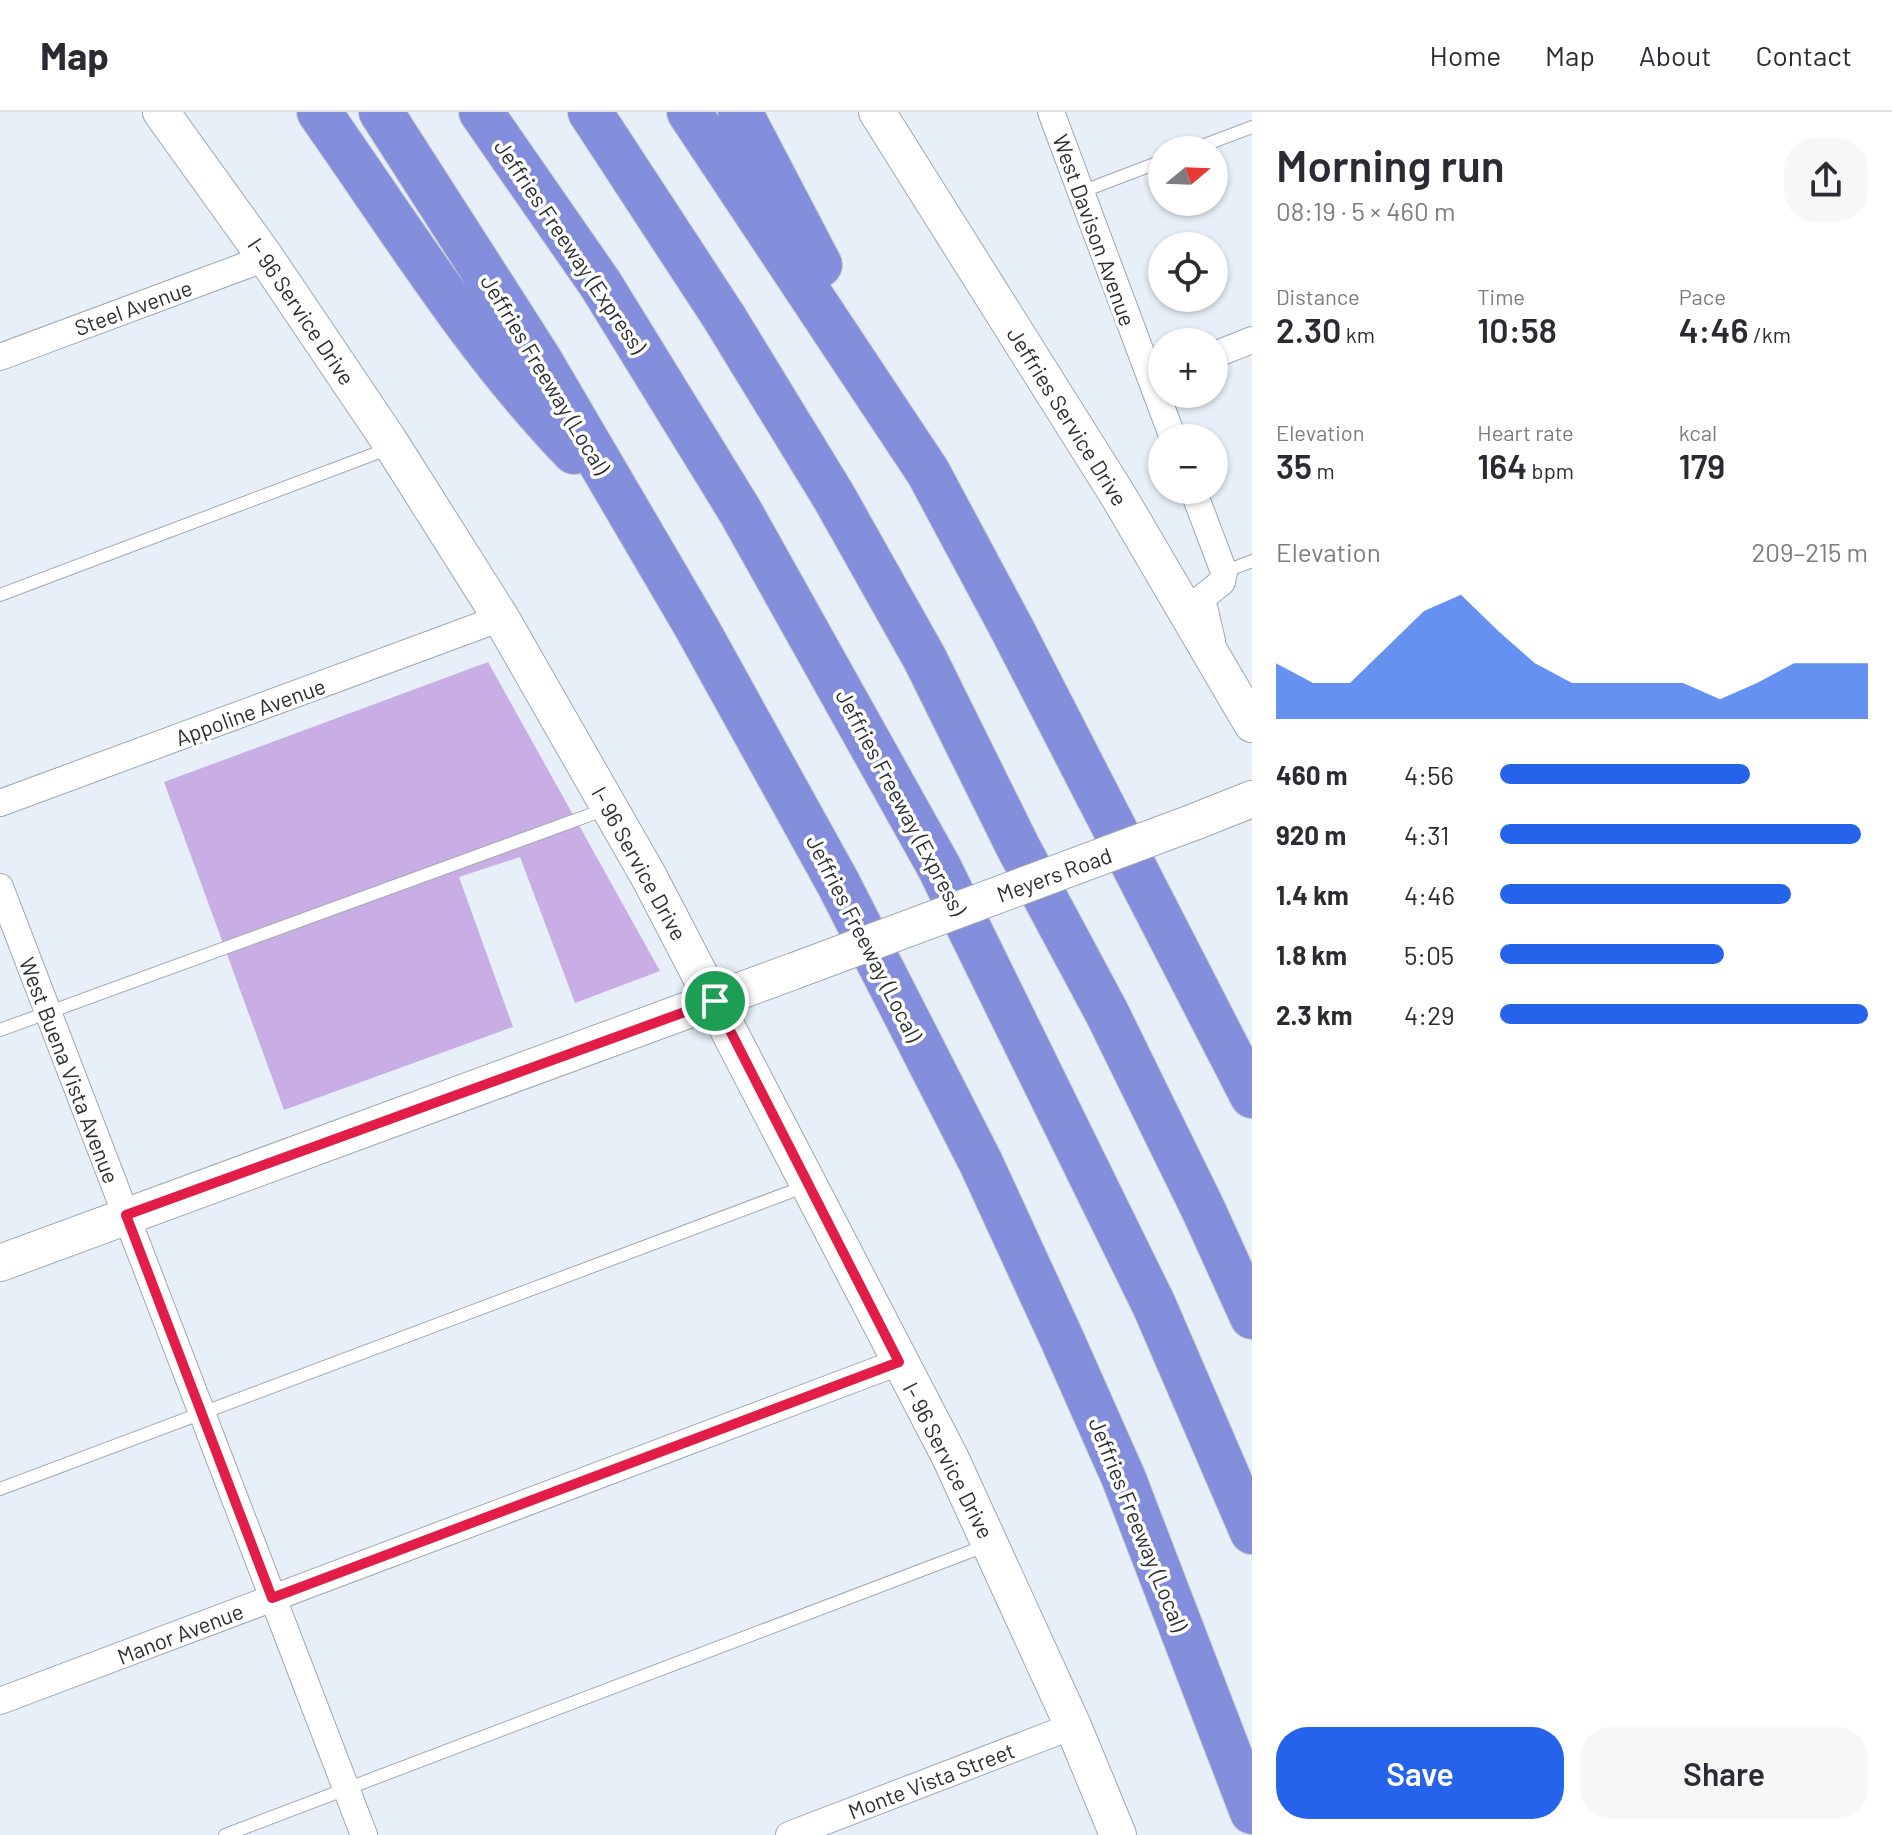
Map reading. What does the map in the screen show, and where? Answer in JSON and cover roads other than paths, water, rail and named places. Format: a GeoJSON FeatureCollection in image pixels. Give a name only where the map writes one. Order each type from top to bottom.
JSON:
{"type":"FeatureCollection","features":[{"type":"Feature","properties":{"kind":"highway"},"geometry":{"type":"LineString","coordinates":[[319,112],[460,313],[534,410],[621,499]]}},
{"type":"Feature","properties":{"kind":"highway","name":"Jeffries Freeway (Local)"},"geometry":{"type":"LineString","coordinates":[[381,112],[524,334],[698,630],[838,883],[981,1163],[1124,1479],[1252,1812]]}},
{"type":"Feature","properties":{"kind":"highway","name":"Jeffries Freeway (Express)"},"geometry":{"type":"LineString","coordinates":[[481,112],[601,285],[740,511],[932,853],[1154,1305],[1252,1532]]}},
{"type":"Feature","properties":{"kind":"highway"},"geometry":{"type":"LineString","coordinates":[[590,112],[732,330],[834,497],[925,659],[1018,847],[1107,1013],[1252,1317]]}},
{"type":"Feature","properties":{"kind":"highway"},"geometry":{"type":"LineString","coordinates":[[689,112],[928,472]]}},
{"type":"Feature","properties":{"kind":"highway"},"geometry":{"type":"LineString","coordinates":[[740,112],[1011,627],[1252,1096]]}},
{"type":"Feature","properties":{"kind":"street","name":"I- 96 Service Drive"},"geometry":{"type":"LineString","coordinates":[[161,112],[266,258],[393,447],[501,618],[610,808],[715,1001],[950,1457],[1073,1726],[1118,1835]]}},
{"type":"Feature","properties":{"kind":"street","name":"Jeffries Service Drive"},"geometry":{"type":"LineString","coordinates":[[877,112],[1119,497],[1252,724]]}},
{"type":"Feature","properties":{"kind":"street","name":"West Davison Avenue"},"geometry":{"type":"LineString","coordinates":[[1051,112],[1148,357]]}},
{"type":"Feature","properties":{"kind":"street","name":"Steel Avenue"},"geometry":{"type":"LineString","coordinates":[[0,357],[266,258]]}},
{"type":"Feature","properties":{"kind":"street"},"geometry":{"type":"LineString","coordinates":[[1228,349],[1252,340]]}},
{"type":"Feature","properties":{"kind":"street"},"geometry":{"type":"LineString","coordinates":[[1198,504],[1224,572],[1222,582],[1202,598],[1217,660]]}},
{"type":"Feature","properties":{"kind":"street","name":"Appoline Avenue"},"geometry":{"type":"LineString","coordinates":[[0,803],[501,618]]}},
{"type":"Feature","properties":{"kind":"street","name":"Meyers Road"},"geometry":{"type":"LineString","coordinates":[[0,1263],[715,1001],[1252,799]]}},
{"type":"Feature","properties":{"kind":"street","name":"West Buena Vista Avenue"},"geometry":{"type":"LineString","coordinates":[[0,887],[364,1835]]}},
{"type":"Feature","properties":{"kind":"street","name":"Manor Avenue"},"geometry":{"type":"LineString","coordinates":[[0,1701],[899,1362]]}},
{"type":"Feature","properties":{"kind":"street","name":"Monte Vista Street"},"geometry":{"type":"LineString","coordinates":[[789,1835],[1073,1726]]}},
{"type":"Feature","properties":{"kind":"lane"},"geometry":{"type":"LineString","coordinates":[[1228,136],[1252,127]]}},
{"type":"Feature","properties":{"kind":"lane"},"geometry":{"type":"LineString","coordinates":[[1081,192],[1148,166]]}},
{"type":"Feature","properties":{"kind":"lane"},"geometry":{"type":"LineString","coordinates":[[0,595],[393,447]]}},
{"type":"Feature","properties":{"kind":"lane"},"geometry":{"type":"LineString","coordinates":[[1224,572],[1252,561]]}},
{"type":"Feature","properties":{"kind":"lane"},"geometry":{"type":"LineString","coordinates":[[0,1030],[610,808]]}},
{"type":"Feature","properties":{"kind":"lane"},"geometry":{"type":"LineString","coordinates":[[0,1489],[809,1185]]}},
{"type":"Feature","properties":{"kind":"lane"},"geometry":{"type":"LineString","coordinates":[[225,1835],[991,1544]]}}]}
